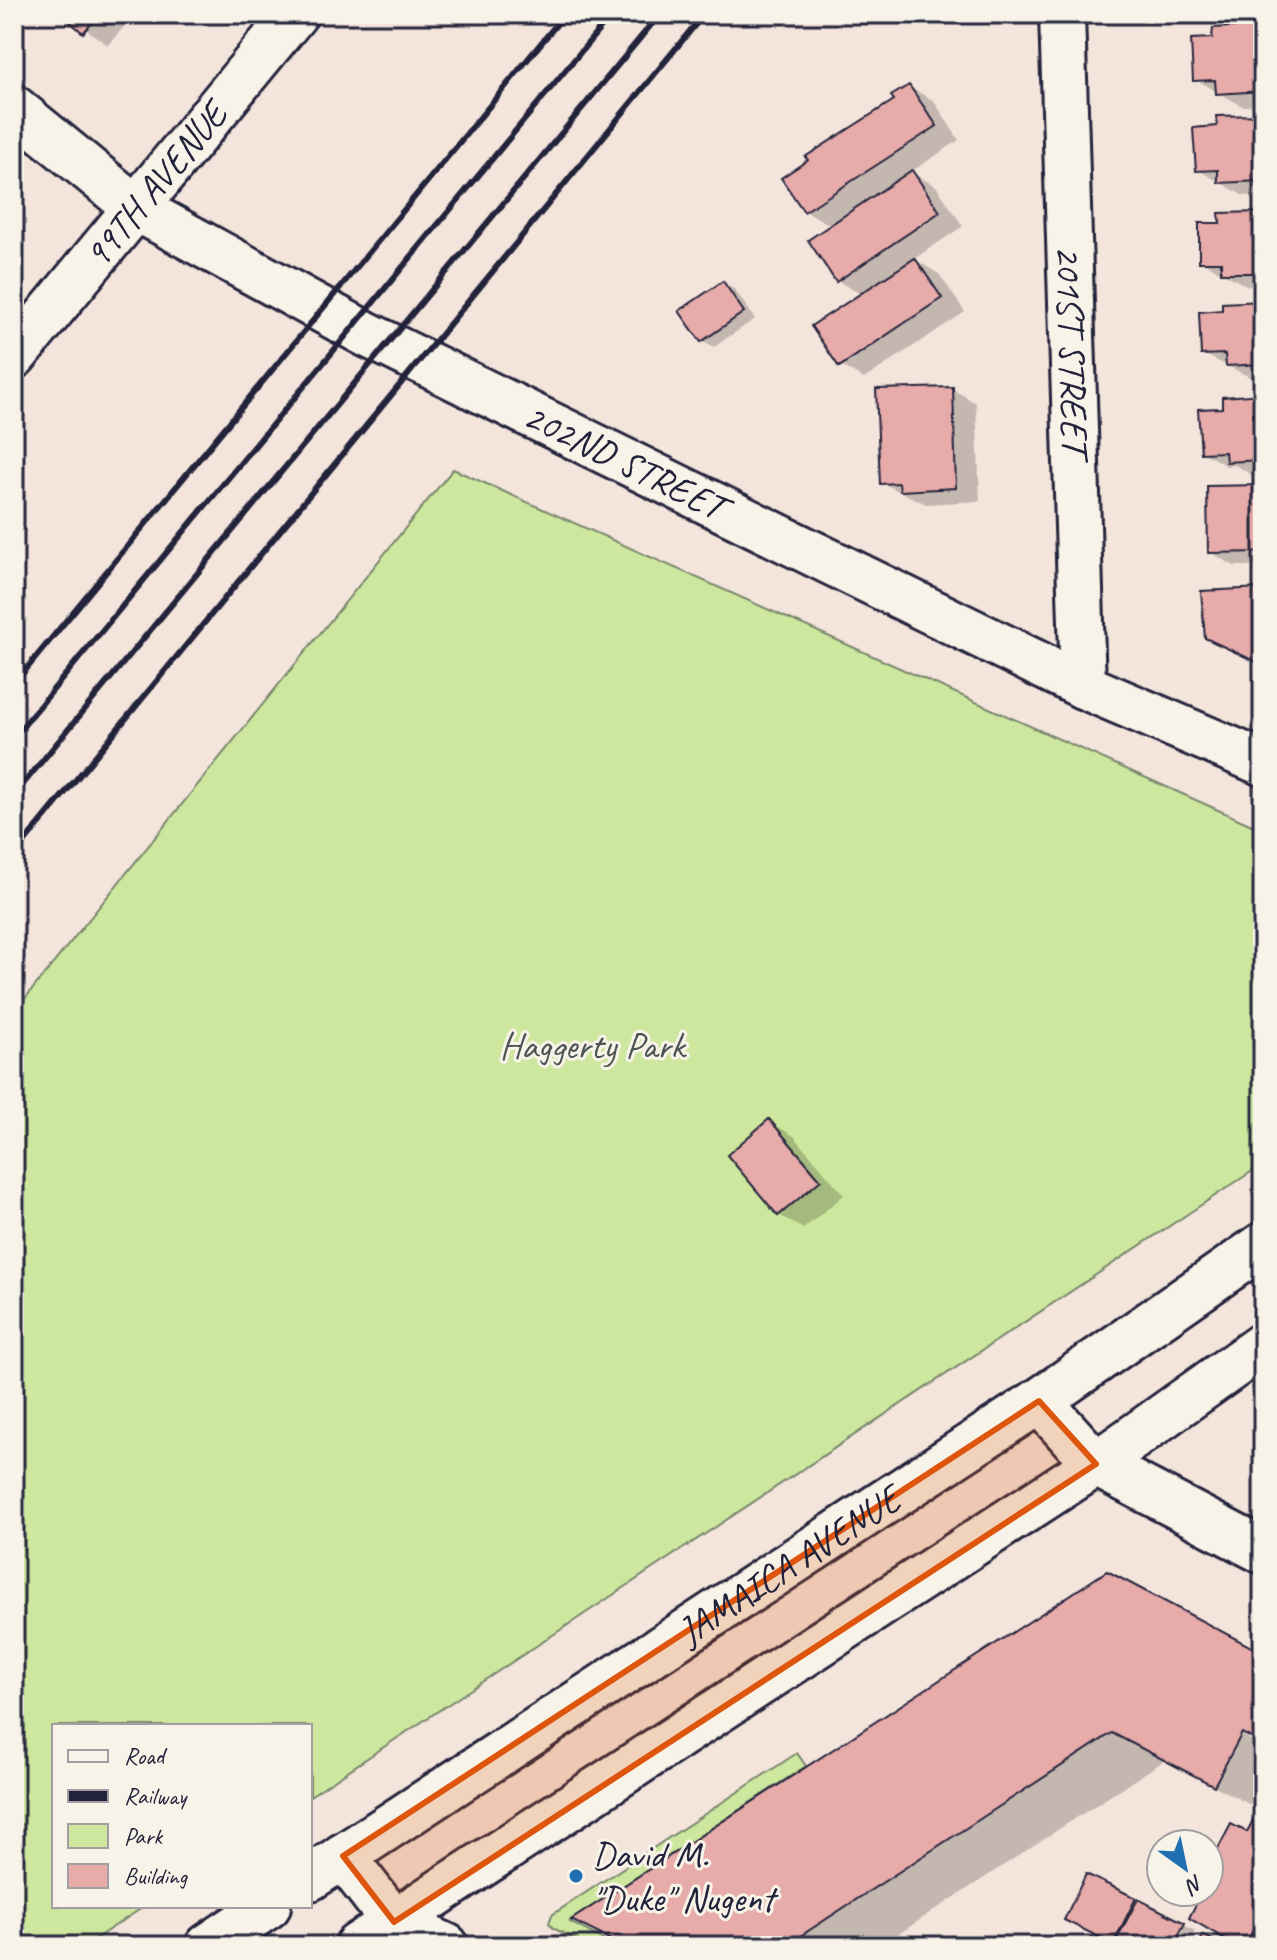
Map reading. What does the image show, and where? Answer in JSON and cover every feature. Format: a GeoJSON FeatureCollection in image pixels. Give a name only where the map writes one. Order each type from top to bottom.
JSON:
{"type":"FeatureCollection","features":[{"type":"Feature","properties":{"kind":"street","name":"99TH AVENUE"},"geometry":{"type":"LineString","coordinates":[[14,356],[295,14]]}},
{"type":"Feature","properties":{"kind":"street","name":"201ST STREET"},"geometry":{"type":"LineString","coordinates":[[1062,14],[1083,686]]}},
{"type":"Feature","properties":{"kind":"street","name":"202ND STREET"},"geometry":{"type":"LineString","coordinates":[[14,108],[136,208],[366,334],[1083,686],[1263,763]]}},
{"type":"Feature","properties":{"kind":"street","name":"JAMAICA AVENUE"},"geometry":{"type":"LineString","coordinates":[[326,1867],[1039,1401],[1263,1245]]}},
{"type":"Feature","properties":{"kind":"street"},"geometry":{"type":"LineString","coordinates":[[357,1946],[1096,1464],[1263,1345]]}},
{"type":"Feature","properties":{"kind":"street"},"geometry":{"type":"LineString","coordinates":[[1039,1401],[1096,1464],[1263,1551]]}},
{"type":"Feature","properties":{"kind":"street"},"geometry":{"type":"LineString","coordinates":[[326,1867],[394,1922],[446,1946]]}},
{"type":"Feature","properties":{"kind":"street"},"geometry":{"type":"LineString","coordinates":[[208,1946],[265,1908]]}},
{"type":"Feature","properties":{"kind":"highlighted area"},"geometry":{"type":"Polygon","coordinates":[[[1039,1401],[1096,1464],[394,1922],[343,1856],[1039,1401]]]}},
{"type":"Feature","properties":{"kind":"green space","name":"Haggerty Park"},"geometry":{"type":"Polygon","coordinates":[[[453,469],[1263,830],[1263,1164],[312,1795],[312,1724],[52,1724],[52,1908],[142,1908],[84,1946],[14,1946],[14,1012],[453,469]]]}},
{"type":"Feature","properties":{"kind":"green space"},"geometry":{"type":"Polygon","coordinates":[[[797,1753],[806,1766],[570,1922],[615,1946],[588,1946],[549,1923],[552,1915],[797,1753]]]}},
{"type":"Feature","properties":{"kind":"building"},"geometry":{"type":"Polygon","coordinates":[[[61,14],[100,14],[83,33],[61,14]]]}},
{"type":"Feature","properties":{"kind":"building"},"geometry":{"type":"Polygon","coordinates":[[[1263,25],[1263,91],[1216,94],[1215,80],[1193,81],[1191,39],[1212,38],[1213,28],[1263,25]]]}},
{"type":"Feature","properties":{"kind":"building"},"geometry":{"type":"Polygon","coordinates":[[[909,85],[937,126],[804,212],[781,178],[808,160],[805,157],[894,100],[891,96],[909,85]]]}},
{"type":"Feature","properties":{"kind":"building"},"geometry":{"type":"Polygon","coordinates":[[[1263,115],[1263,181],[1218,183],[1218,170],[1196,171],[1193,128],[1217,126],[1216,116],[1263,115]]]}},
{"type":"Feature","properties":{"kind":"building"},"geometry":{"type":"Polygon","coordinates":[[[912,170],[940,212],[836,282],[808,240],[912,170]]]}},
{"type":"Feature","properties":{"kind":"building"},"geometry":{"type":"Polygon","coordinates":[[[1263,212],[1263,273],[1221,273],[1221,262],[1199,262],[1199,223],[1220,223],[1219,213],[1263,212]]]}},
{"type":"Feature","properties":{"kind":"building"},"geometry":{"type":"Polygon","coordinates":[[[915,258],[942,298],[839,367],[811,326],[915,258]]]}},
{"type":"Feature","properties":{"kind":"building"},"geometry":{"type":"Polygon","coordinates":[[[723,281],[744,312],[701,342],[679,311],[723,281]]]}},
{"type":"Feature","properties":{"kind":"building"},"geometry":{"type":"Polygon","coordinates":[[[1263,301],[1263,364],[1226,366],[1225,354],[1201,355],[1199,312],[1222,310],[1222,303],[1263,301]]]}},
{"type":"Feature","properties":{"kind":"building"},"geometry":{"type":"Polygon","coordinates":[[[953,387],[956,488],[900,491],[899,483],[880,484],[876,389],[953,387]]]}},
{"type":"Feature","properties":{"kind":"building"},"geometry":{"type":"Polygon","coordinates":[[[1263,394],[1263,460],[1226,462],[1225,452],[1201,453],[1198,409],[1222,408],[1222,397],[1263,394]]]}},
{"type":"Feature","properties":{"kind":"building"},"geometry":{"type":"Polygon","coordinates":[[[1263,485],[1263,552],[1208,553],[1207,486],[1263,485]]]}},
{"type":"Feature","properties":{"kind":"building"},"geometry":{"type":"Polygon","coordinates":[[[1263,588],[1263,665],[1205,638],[1201,591],[1263,588]]]}},
{"type":"Feature","properties":{"kind":"building"},"geometry":{"type":"Polygon","coordinates":[[[769,1119],[821,1180],[778,1216],[727,1155],[769,1119]]]}},
{"type":"Feature","properties":{"kind":"building"},"geometry":{"type":"Polygon","coordinates":[[[1107,1571],[1263,1653],[1263,1744],[1242,1733],[1214,1786],[1112,1733],[785,1946],[623,1946],[571,1920],[1107,1571]]]}},
{"type":"Feature","properties":{"kind":"building"},"geometry":{"type":"Polygon","coordinates":[[[1263,1800],[1263,1910],[1245,1946],[1237,1946],[1189,1918],[1194,1908],[1225,1908],[1225,1835],[1231,1824],[1247,1832],[1263,1800]]]}},
{"type":"Feature","properties":{"kind":"building"},"geometry":{"type":"Polygon","coordinates":[[[1086,1874],[1136,1898],[1113,1944],[1064,1920],[1086,1874]]]}},
{"type":"Feature","properties":{"kind":"building"},"geometry":{"type":"Polygon","coordinates":[[[1138,1899],[1145,1903],[1145,1908],[1156,1908],[1185,1923],[1173,1946],[1113,1946],[1138,1899]]]}},
{"type":"Feature","properties":{"kind":"building"},"geometry":{"type":"Polygon","coordinates":[[[1203,1935],[1225,1946],[1198,1946],[1203,1935]]]}},
{"type":"Feature","properties":{"kind":"railway"},"geometry":{"type":"LineString","coordinates":[[14,684],[565,14]]}},
{"type":"Feature","properties":{"kind":"railway"},"geometry":{"type":"LineString","coordinates":[[14,737],[612,14]]}},
{"type":"Feature","properties":{"kind":"railway"},"geometry":{"type":"LineString","coordinates":[[14,795],[660,14]]}},
{"type":"Feature","properties":{"kind":"railway"},"geometry":{"type":"LineString","coordinates":[[14,855],[704,14]]}},
{"type":"Feature","properties":{"kind":"place","name":"David M. \"Duke\" Nugent"},"geometry":{"type":"Point","coordinates":[576,1876]}}]}
